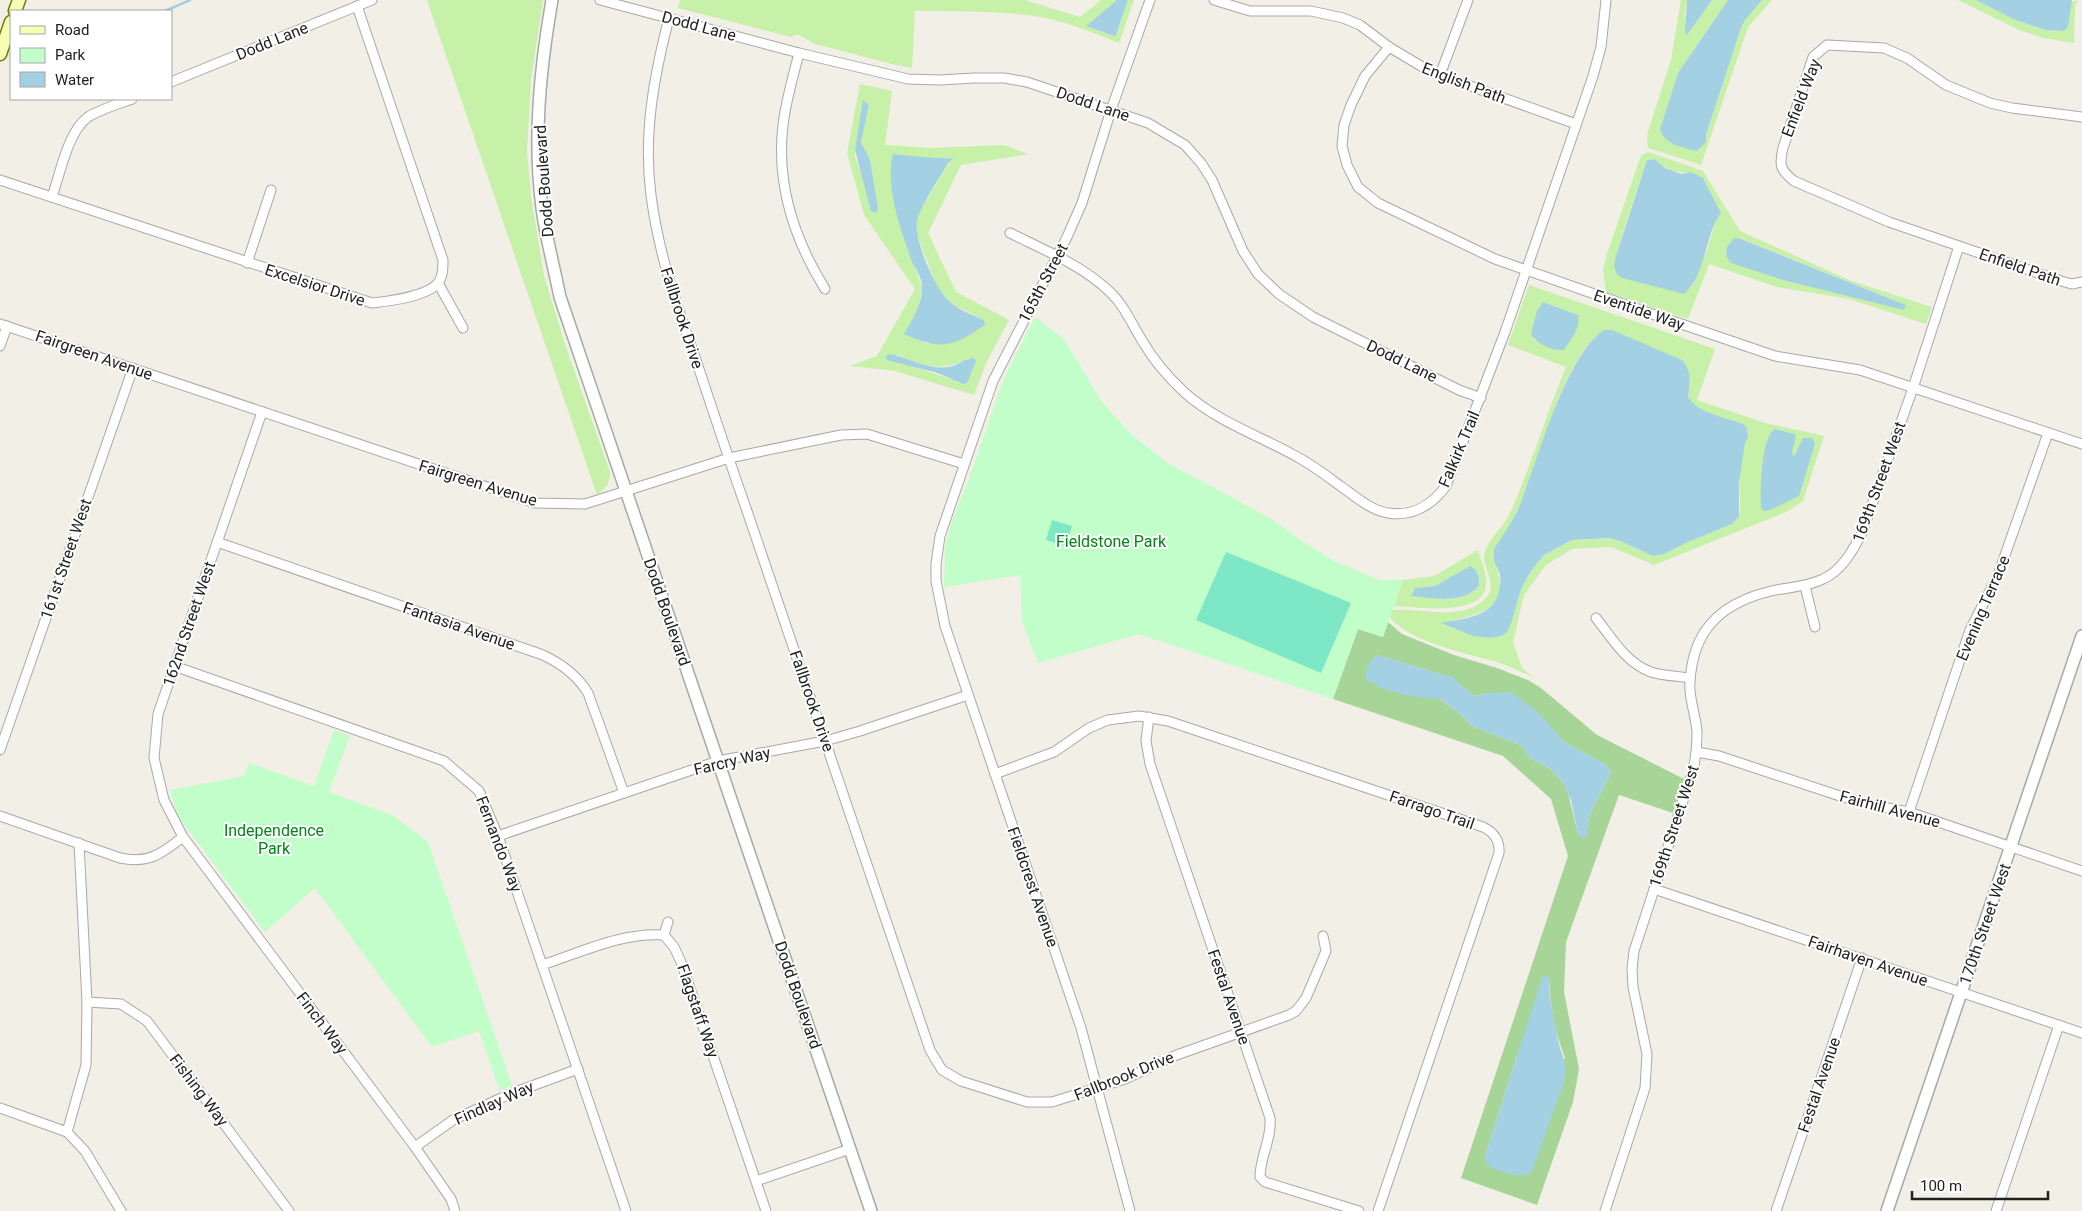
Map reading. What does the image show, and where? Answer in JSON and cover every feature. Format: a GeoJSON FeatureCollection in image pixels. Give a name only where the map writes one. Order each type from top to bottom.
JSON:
{"type":"FeatureCollection","features":[{"type":"Feature","properties":{"kind":"main road"},"geometry":{"type":"LineString","coordinates":[[0,54],[10,25]]}},
{"type":"Feature","properties":{"kind":"street","name":"Dodd Lane"},"geometry":{"type":"LineString","coordinates":[[172,82],[372,0]]}},
{"type":"Feature","properties":{"kind":"street","name":"Dodd Boulevard"},"geometry":{"type":"LineString","coordinates":[[552,0],[540,82],[538,134],[545,226],[560,297],[871,1211]]}},
{"type":"Feature","properties":{"kind":"street","name":"Dodd Lane"},"geometry":{"type":"LineString","coordinates":[[600,0],[799,53],[908,79],[994,78],[1027,82],[1148,123],[1185,145],[1201,163],[1212,180],[1242,251],[1258,274],[1279,294],[1313,317],[1459,390],[1481,398]]}},
{"type":"Feature","properties":{"kind":"street","name":"165th Street"},"geometry":{"type":"LineString","coordinates":[[936,564],[940,536],[1000,367],[1082,203],[1111,110],[1150,0]]}},
{"type":"Feature","properties":{"kind":"street","name":"English Path"},"geometry":{"type":"LineString","coordinates":[[1214,0],[1250,11],[1311,11],[1328,14],[1360,25],[1416,65],[1576,124]]}},
{"type":"Feature","properties":{"kind":"street"},"geometry":{"type":"LineString","coordinates":[[1440,75],[1468,0]]}},
{"type":"Feature","properties":{"kind":"street","name":"Falkirk Trail"},"geometry":{"type":"LineString","coordinates":[[1010,233],[1090,275],[1112,293],[1127,313],[1142,342],[1160,368],[1184,393],[1215,414],[1302,459],[1378,510],[1397,514],[1422,508],[1437,498],[1446,486],[1481,398],[1526,271],[1601,46],[1606,0]]}},
{"type":"Feature","properties":{"kind":"street"},"geometry":{"type":"LineString","coordinates":[[357,6],[443,260],[443,274],[438,283],[463,328]]}},
{"type":"Feature","properties":{"kind":"street","name":"Fallbrook Drive"},"geometry":{"type":"LineString","coordinates":[[669,18],[650,106],[648,157],[658,243],[670,284],[930,1050],[942,1070],[961,1081],[1026,1102],[1052,1102],[1098,1089],[1182,1053],[1289,1015],[1301,1005],[1326,951],[1323,936]]}},
{"type":"Feature","properties":{"kind":"street","name":"Enfield Way"},"geometry":{"type":"LineString","coordinates":[[1959,246],[1889,222],[1794,181],[1784,172],[1780,161],[1782,148],[1813,58],[1820,50],[1827,45],[1838,44],[1884,48],[1907,58],[1946,85],[1990,102],[2012,108],[2082,118]]}},
{"type":"Feature","properties":{"kind":"street","name":"Eventide Way"},"geometry":{"type":"LineString","coordinates":[[1389,47],[1364,76],[1344,125],[1342,146],[1347,165],[1358,187],[1378,204],[1495,259],[1526,271],[1775,356],[1860,370],[2082,444]]}},
{"type":"Feature","properties":{"kind":"street"},"geometry":{"type":"LineString","coordinates":[[799,53],[783,126],[784,187],[792,224],[800,245],[825,289]]}},
{"type":"Feature","properties":{"kind":"street"},"geometry":{"type":"LineString","coordinates":[[52,197],[73,135],[80,124],[90,116],[130,100]]}},
{"type":"Feature","properties":{"kind":"street","name":"Excelsior Drive"},"geometry":{"type":"LineString","coordinates":[[0,180],[372,304],[396,300],[429,290],[438,283]]}},
{"type":"Feature","properties":{"kind":"street"},"geometry":{"type":"LineString","coordinates":[[247,263],[271,190]]}},
{"type":"Feature","properties":{"kind":"street","name":"Enfield Path"},"geometry":{"type":"LineString","coordinates":[[1959,246],[2072,284],[2082,282]]}},
{"type":"Feature","properties":{"kind":"street","name":"169th Street West"},"geometry":{"type":"LineString","coordinates":[[1605,1211],[1645,1088],[1647,1054],[1634,996],[1632,969],[1638,934],[1691,778],[1696,752],[1697,732],[1690,690],[1690,678],[1698,643],[1705,632],[1726,610],[1744,600],[1770,591],[1805,586],[1824,579],[1840,567],[1852,553],[1862,533],[1913,388],[1959,246]]}},
{"type":"Feature","properties":{"kind":"street"},"geometry":{"type":"LineString","coordinates":[[0,346],[3,325]]}},
{"type":"Feature","properties":{"kind":"street","name":"Fairgreen Avenue"},"geometry":{"type":"LineString","coordinates":[[3,325],[535,503],[585,504],[729,458],[841,435],[867,434],[964,464]]}},
{"type":"Feature","properties":{"kind":"street","name":"161st Street West"},"geometry":{"type":"LineString","coordinates":[[0,750],[132,368]]}},
{"type":"Feature","properties":{"kind":"street","name":"162nd Street West"},"geometry":{"type":"LineString","coordinates":[[183,837],[164,800],[154,758],[158,714],[262,412]]}},
{"type":"Feature","properties":{"kind":"street","name":"Evening Terrace"},"geometry":{"type":"LineString","coordinates":[[1909,812],[1970,630],[1998,575],[2048,433]]}},
{"type":"Feature","properties":{"kind":"street","name":"Fantasia Avenue"},"geometry":{"type":"LineString","coordinates":[[217,542],[543,655],[560,664],[580,680],[588,693],[624,793]]}},
{"type":"Feature","properties":{"kind":"street","name":"Fieldcrest Avenue"},"geometry":{"type":"LineString","coordinates":[[936,564],[940,611],[1081,1028],[1130,1211]]}},
{"type":"Feature","properties":{"kind":"street"},"geometry":{"type":"LineString","coordinates":[[1805,586],[1816,627]]}},
{"type":"Feature","properties":{"kind":"street"},"geometry":{"type":"LineString","coordinates":[[1596,618],[1627,657],[1640,667],[1653,673],[1690,678]]}},
{"type":"Feature","properties":{"kind":"street","name":"170th Street West"},"geometry":{"type":"LineString","coordinates":[[1887,1211],[2082,636]]}},
{"type":"Feature","properties":{"kind":"street","name":"Fernando Way"},"geometry":{"type":"LineString","coordinates":[[174,666],[444,761],[479,791],[498,836],[626,1211]]}},
{"type":"Feature","properties":{"kind":"street","name":"Farcry Way"},"geometry":{"type":"LineString","coordinates":[[498,836],[718,761],[825,741],[968,695]]}},
{"type":"Feature","properties":{"kind":"street","name":"Farrago Trail"},"geometry":{"type":"LineString","coordinates":[[995,774],[1054,752],[1098,724],[1128,716],[1149,716],[1178,724],[1483,827],[1491,832],[1497,839],[1499,853],[1378,1211]]}},
{"type":"Feature","properties":{"kind":"street","name":"Festal Avenue"},"geometry":{"type":"LineString","coordinates":[[1149,716],[1146,741],[1150,764],[1270,1118],[1270,1134],[1262,1159],[1260,1176],[1265,1182],[1359,1211]]}},
{"type":"Feature","properties":{"kind":"street","name":"Fairhill Avenue"},"geometry":{"type":"LineString","coordinates":[[1696,752],[1719,756],[1871,805],[1909,812],[2082,871]]}},
{"type":"Feature","properties":{"kind":"street"},"geometry":{"type":"LineString","coordinates":[[0,816],[120,858],[142,860],[163,852],[183,837]]}},
{"type":"Feature","properties":{"kind":"street","name":"Finch Way"},"geometry":{"type":"LineString","coordinates":[[183,837],[415,1147],[451,1199],[455,1211]]}},
{"type":"Feature","properties":{"kind":"street"},"geometry":{"type":"LineString","coordinates":[[67,1132],[86,1065],[87,1002],[79,843]]}},
{"type":"Feature","properties":{"kind":"street","name":"Fairhaven Avenue"},"geometry":{"type":"LineString","coordinates":[[1654,888],[2082,1033]]}},
{"type":"Feature","properties":{"kind":"street"},"geometry":{"type":"LineString","coordinates":[[542,965],[631,936],[647,934],[664,935],[668,922]]}},
{"type":"Feature","properties":{"kind":"street","name":"Flagstaff Way"},"geometry":{"type":"LineString","coordinates":[[664,935],[674,947],[681,962],[766,1211]]}},
{"type":"Feature","properties":{"kind":"street","name":"Festal Avenue"},"geometry":{"type":"LineString","coordinates":[[1776,1211],[1862,958]]}},
{"type":"Feature","properties":{"kind":"street","name":"Fishing Way"},"geometry":{"type":"LineString","coordinates":[[87,1002],[120,1004],[147,1021],[289,1211]]}},
{"type":"Feature","properties":{"kind":"street"},"geometry":{"type":"LineString","coordinates":[[1996,1211],[2059,1026]]}},
{"type":"Feature","properties":{"kind":"street","name":"Findlay Way"},"geometry":{"type":"LineString","coordinates":[[415,1147],[453,1120],[510,1094],[578,1069]]}},
{"type":"Feature","properties":{"kind":"street"},"geometry":{"type":"LineString","coordinates":[[0,1108],[67,1132],[86,1151],[122,1211]]}},
{"type":"Feature","properties":{"kind":"street"},"geometry":{"type":"LineString","coordinates":[[756,1181],[850,1149]]}},
{"type":"Feature","properties":{"kind":"green space"},"geometry":{"type":"Polygon","coordinates":[[[427,0],[543,0],[531,80],[527,151],[531,196],[544,276],[565,344],[610,472],[608,485],[597,495],[427,0]]]}},
{"type":"Feature","properties":{"kind":"green space"},"geometry":{"type":"Polygon","coordinates":[[[680,0],[1025,0],[1080,17],[1101,0],[1117,0],[1086,26],[1114,36],[1117,35],[1128,0],[1134,0],[1119,43],[1068,24],[1026,15],[988,12],[915,11],[912,68],[815,44],[797,34],[791,37],[678,8],[680,0]]]}},
{"type":"Feature","properties":{"kind":"green space"},"geometry":{"type":"Polygon","coordinates":[[[1681,0],[1687,0],[1685,13],[1687,35],[1712,0],[1728,0],[1678,73],[1660,129],[1667,140],[1697,151],[1706,142],[1706,136],[1741,28],[1745,20],[1762,0],[1772,0],[1748,27],[1701,165],[1648,148],[1647,135],[1671,60],[1681,0]]]}},
{"type":"Feature","properties":{"kind":"green space"},"geometry":{"type":"Polygon","coordinates":[[[1958,0],[1976,0],[2013,19],[2044,30],[2064,31],[2068,27],[2071,2],[2078,0],[2075,5],[2074,43],[2043,38],[2017,29],[1958,0]]]}},
{"type":"Feature","properties":{"kind":"green space"},"geometry":{"type":"Polygon","coordinates":[[[860,84],[892,91],[885,145],[932,148],[1004,145],[1028,154],[961,165],[928,233],[956,292],[1009,320],[987,361],[974,395],[895,371],[850,366],[877,356],[915,289],[864,215],[847,153],[860,84]],[[864,100],[855,157],[876,213],[878,208],[870,160],[861,142],[869,105],[864,100]],[[903,155],[892,172],[896,208],[904,239],[922,287],[919,307],[905,334],[928,344],[984,320],[952,304],[944,297],[938,289],[917,235],[916,224],[920,211],[952,158],[931,160],[903,155]],[[897,355],[898,361],[960,383],[969,358],[959,363],[941,367],[925,365],[897,355]]]}},
{"type":"Feature","properties":{"kind":"green space"},"geometry":{"type":"Polygon","coordinates":[[[1649,152],[1703,171],[1740,231],[1849,280],[1932,307],[1926,324],[1849,299],[1777,287],[1709,264],[1688,319],[1606,292],[1603,270],[1607,254],[1642,155],[1649,152]],[[1655,159],[1647,160],[1623,232],[1614,266],[1691,288],[1707,250],[1716,220],[1691,172],[1681,173],[1671,170],[1655,159]],[[1742,239],[1783,280],[1904,309],[1906,305],[1742,239]]]}},
{"type":"Feature","properties":{"kind":"green space"},"geometry":{"type":"Polygon","coordinates":[[[1529,285],[1715,349],[1697,400],[1765,423],[1824,436],[1803,501],[1786,512],[1654,565],[1611,547],[1572,549],[1546,565],[1524,595],[1513,642],[1522,668],[1533,677],[1497,662],[1438,645],[1409,632],[1388,615],[1389,610],[1463,611],[1483,601],[1488,595],[1490,582],[1484,557],[1485,551],[1510,513],[1566,367],[1508,345],[1529,285]],[[1543,302],[1531,334],[1534,340],[1559,350],[1578,315],[1543,302]],[[1604,330],[1589,344],[1575,364],[1553,413],[1518,509],[1492,556],[1500,588],[1498,599],[1483,612],[1442,624],[1473,636],[1491,638],[1502,636],[1507,632],[1511,624],[1521,589],[1531,571],[1544,555],[1572,540],[1609,538],[1646,553],[1664,554],[1732,524],[1739,517],[1741,457],[1743,447],[1748,438],[1693,404],[1688,397],[1690,379],[1604,330]]]}},
{"type":"Feature","properties":{"kind":"green space","name":"Fieldstone Park"},"geometry":{"type":"Polygon","coordinates":[[[1035,317],[1064,339],[1102,402],[1131,434],[1166,462],[1270,518],[1334,561],[1379,580],[1403,580],[1383,637],[1358,629],[1333,699],[1139,634],[1038,663],[1022,621],[1020,575],[944,587],[945,547],[952,521],[969,479],[1004,378],[1035,317]]]}},
{"type":"Feature","properties":{"kind":"green space"},"geometry":{"type":"Polygon","coordinates":[[[1052,520],[1072,526],[1066,546],[1046,540],[1052,520]]]}},
{"type":"Feature","properties":{"kind":"green space"},"geometry":{"type":"Polygon","coordinates":[[[1478,550],[1485,573],[1486,587],[1481,596],[1472,603],[1460,606],[1431,608],[1394,606],[1403,580],[1434,576],[1478,550]],[[1470,566],[1435,586],[1415,588],[1411,595],[1447,599],[1465,596],[1479,586],[1478,573],[1470,566]]]}},
{"type":"Feature","properties":{"kind":"green space"},"geometry":{"type":"Polygon","coordinates":[[[1226,552],[1351,603],[1321,673],[1196,620],[1226,552]]]}},
{"type":"Feature","properties":{"kind":"green space"},"geometry":{"type":"Polygon","coordinates":[[[1388,622],[1402,634],[1454,655],[1528,680],[1541,688],[1597,735],[1684,779],[1673,813],[1619,795],[1566,942],[1564,992],[1579,1069],[1573,1102],[1537,1205],[1461,1178],[1568,856],[1551,799],[1503,756],[1333,699],[1358,629],[1383,637],[1388,622]],[[1377,655],[1458,712],[1472,726],[1521,745],[1530,758],[1549,768],[1562,781],[1568,793],[1578,834],[1586,838],[1589,817],[1611,772],[1606,765],[1564,742],[1551,728],[1488,693],[1475,696],[1453,678],[1377,655]],[[1549,978],[1517,1056],[1485,1156],[1565,1058],[1558,1039],[1554,1019],[1549,978]]]}},
{"type":"Feature","properties":{"kind":"green space","name":"Independence Park"},"geometry":{"type":"Polygon","coordinates":[[[334,730],[350,736],[329,792],[394,816],[428,842],[512,1085],[500,1091],[479,1031],[432,1047],[315,888],[265,932],[177,815],[170,790],[244,776],[249,763],[314,786],[334,730]]]}},
{"type":"Feature","properties":{"kind":"water"},"geometry":{"type":"Polygon","coordinates":[[[1117,0],[1128,0],[1116,36],[1086,26],[1117,0]]]}},
{"type":"Feature","properties":{"kind":"water"},"geometry":{"type":"Polygon","coordinates":[[[1687,0],[1712,0],[1687,35],[1685,32],[1687,0]]]}},
{"type":"Feature","properties":{"kind":"water"},"geometry":{"type":"Polygon","coordinates":[[[1728,0],[1762,0],[1745,20],[1741,28],[1706,135],[1706,142],[1697,151],[1680,147],[1665,138],[1660,129],[1678,73],[1728,0]]]}},
{"type":"Feature","properties":{"kind":"water"},"geometry":{"type":"Polygon","coordinates":[[[1976,0],[2072,0],[2068,27],[2064,31],[2045,30],[2013,19],[1976,0]]]}},
{"type":"Feature","properties":{"kind":"water"},"geometry":{"type":"Polygon","coordinates":[[[863,100],[869,105],[861,142],[870,160],[878,208],[876,213],[871,211],[855,150],[863,100]]]}},
{"type":"Feature","properties":{"kind":"water"},"geometry":{"type":"Polygon","coordinates":[[[893,154],[931,158],[954,158],[948,163],[926,200],[919,214],[917,229],[918,239],[927,264],[944,296],[966,312],[984,320],[985,325],[955,342],[946,344],[928,343],[904,334],[918,306],[922,294],[922,284],[912,262],[898,221],[892,194],[891,167],[893,154]]]}},
{"type":"Feature","properties":{"kind":"water"},"geometry":{"type":"Polygon","coordinates":[[[1655,159],[1665,168],[1681,174],[1691,172],[1703,178],[1721,213],[1716,221],[1697,277],[1684,294],[1622,278],[1617,274],[1614,266],[1647,160],[1655,159]]]}},
{"type":"Feature","properties":{"kind":"water"},"geometry":{"type":"Polygon","coordinates":[[[1734,238],[1741,239],[1906,305],[1904,310],[1783,280],[1731,263],[1726,256],[1727,247],[1734,238]]]}},
{"type":"Feature","properties":{"kind":"water"},"geometry":{"type":"Polygon","coordinates":[[[1543,302],[1578,315],[1577,329],[1564,350],[1545,346],[1533,338],[1531,334],[1537,311],[1543,302]]]}},
{"type":"Feature","properties":{"kind":"water"},"geometry":{"type":"Polygon","coordinates":[[[1604,330],[1612,330],[1682,360],[1689,373],[1688,397],[1693,403],[1705,411],[1743,424],[1747,428],[1748,438],[1745,443],[1739,482],[1739,517],[1732,524],[1664,554],[1653,556],[1609,538],[1572,540],[1544,555],[1531,571],[1521,589],[1511,624],[1507,632],[1502,636],[1491,638],[1473,636],[1441,623],[1476,615],[1491,606],[1496,600],[1499,591],[1500,575],[1494,560],[1494,549],[1519,507],[1565,386],[1590,343],[1604,330]]]}},
{"type":"Feature","properties":{"kind":"water"},"geometry":{"type":"Polygon","coordinates":[[[890,354],[933,367],[951,366],[971,358],[974,358],[976,361],[967,383],[964,384],[934,372],[887,360],[886,356],[890,354]]]}},
{"type":"Feature","properties":{"kind":"water"},"geometry":{"type":"Polygon","coordinates":[[[1775,429],[1796,436],[1792,452],[1794,457],[1803,438],[1812,438],[1815,444],[1799,496],[1764,511],[1761,508],[1762,465],[1767,442],[1770,434],[1775,429]]]}},
{"type":"Feature","properties":{"kind":"water"},"geometry":{"type":"Polygon","coordinates":[[[1470,566],[1477,572],[1479,580],[1479,586],[1472,592],[1464,596],[1447,599],[1411,596],[1415,588],[1435,586],[1470,566]]]}},
{"type":"Feature","properties":{"kind":"water"},"geometry":{"type":"Polygon","coordinates":[[[1377,655],[1454,678],[1462,687],[1475,696],[1488,693],[1511,692],[1538,712],[1564,742],[1606,765],[1611,772],[1589,817],[1586,838],[1583,839],[1578,834],[1571,800],[1562,781],[1549,768],[1530,758],[1521,745],[1472,726],[1458,712],[1440,699],[1408,696],[1384,689],[1366,680],[1368,666],[1377,655]]]}},
{"type":"Feature","properties":{"kind":"water"},"geometry":{"type":"Polygon","coordinates":[[[1545,975],[1549,978],[1552,1009],[1565,1064],[1565,1075],[1532,1171],[1528,1175],[1517,1175],[1495,1169],[1485,1163],[1485,1156],[1542,978],[1545,975]]]}},
{"type":"Feature","properties":{"kind":"waterway"},"geometry":{"type":"LineString","coordinates":[[167,10],[190,0]]}}]}
